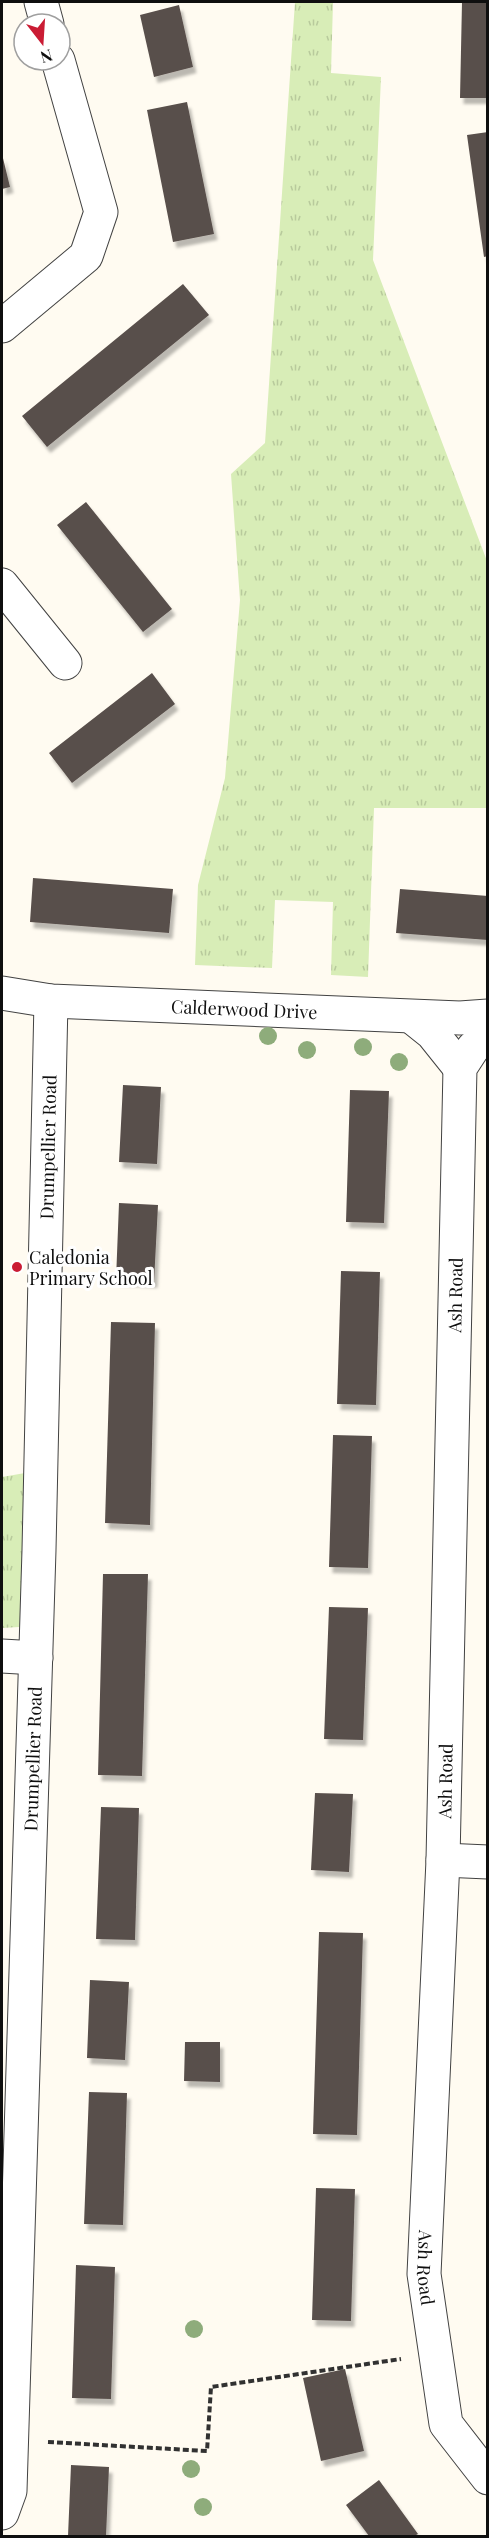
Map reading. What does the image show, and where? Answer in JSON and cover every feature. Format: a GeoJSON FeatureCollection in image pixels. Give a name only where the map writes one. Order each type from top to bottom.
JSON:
{"type":"FeatureCollection","features":[{"type":"Feature","properties":{"kind":"street"},"geometry":{"type":"LineString","coordinates":[[2,326],[86,256],[101,212],[60,72]]}},
{"type":"Feature","properties":{"kind":"street"},"geometry":{"type":"LineString","coordinates":[[2,585],[65,663]]}},
{"type":"Feature","properties":{"kind":"street","name":"Calderwood Drive"},"geometry":{"type":"LineString","coordinates":[[2,993],[51,1001],[412,1017],[488,1016]]}},
{"type":"Feature","properties":{"kind":"street","name":"Drumpellier Road"},"geometry":{"type":"LineString","coordinates":[[2,2513],[10,2491],[13,2047],[36,1658],[51,1001]]}},
{"type":"Feature","properties":{"kind":"street"},"geometry":{"type":"LineString","coordinates":[[412,1017],[432,1033],[460,1068],[472,1048],[488,1035]]}},
{"type":"Feature","properties":{"kind":"street","name":"Ash Road"},"geometry":{"type":"LineString","coordinates":[[460,1068],[443,1860],[424,2274],[446,2424],[488,2478]]}},
{"type":"Feature","properties":{"kind":"street"},"geometry":{"type":"LineString","coordinates":[[2,1656],[36,1658]]}},
{"type":"Feature","properties":{"kind":"street"},"geometry":{"type":"LineString","coordinates":[[443,1860],[488,1863]]}},
{"type":"Feature","properties":{"kind":"path"},"geometry":{"type":"LineString","coordinates":[[11,2441],[207,2451],[212,2387],[436,2354]]}},
{"type":"Feature","properties":{"kind":"green space"},"geometry":{"type":"Polygon","coordinates":[[[295,2],[333,2],[331,73],[381,77],[373,260],[487,561],[487,808],[374,808],[368,977],[331,975],[333,902],[275,900],[272,968],[195,965],[198,885],[225,778],[240,600],[231,474],[265,443],[295,2]]]}},
{"type":"Feature","properties":{"kind":"green space"},"geometry":{"type":"Polygon","coordinates":[[[25,1473],[39,1550],[19,1627],[2,1628],[2,1477],[25,1473]]]}},
{"type":"Feature","properties":{"kind":"building"},"geometry":{"type":"Polygon","coordinates":[[[462,2],[488,2],[488,98],[460,98],[462,2]]]}},
{"type":"Feature","properties":{"kind":"building"},"geometry":{"type":"Polygon","coordinates":[[[179,5],[193,67],[154,77],[140,15],[179,5]]]}},
{"type":"Feature","properties":{"kind":"building"},"geometry":{"type":"Polygon","coordinates":[[[187,102],[214,234],[173,242],[147,110],[187,102]]]}},
{"type":"Feature","properties":{"kind":"building"},"geometry":{"type":"Polygon","coordinates":[[[488,132],[488,256],[484,257],[467,135],[488,132]]]}},
{"type":"Feature","properties":{"kind":"building"},"geometry":{"type":"Polygon","coordinates":[[[2,154],[10,187],[2,189],[2,154]]]}},
{"type":"Feature","properties":{"kind":"building"},"geometry":{"type":"Polygon","coordinates":[[[183,284],[209,315],[47,447],[22,416],[183,284]]]}},
{"type":"Feature","properties":{"kind":"building"},"geometry":{"type":"Polygon","coordinates":[[[86,502],[172,609],[143,632],[57,525],[86,502]]]}},
{"type":"Feature","properties":{"kind":"building"},"geometry":{"type":"Polygon","coordinates":[[[152,673],[175,704],[72,783],[49,753],[152,673]]]}},
{"type":"Feature","properties":{"kind":"building"},"geometry":{"type":"Polygon","coordinates":[[[33,878],[173,889],[169,933],[30,922],[33,878]]]}},
{"type":"Feature","properties":{"kind":"building"},"geometry":{"type":"Polygon","coordinates":[[[400,889],[488,896],[488,940],[396,933],[400,889]]]}},
{"type":"Feature","properties":{"kind":"building"},"geometry":{"type":"Polygon","coordinates":[[[123,1085],[161,1087],[157,1164],[119,1162],[123,1085]]]}},
{"type":"Feature","properties":{"kind":"building"},"geometry":{"type":"Polygon","coordinates":[[[350,1090],[389,1091],[384,1223],[346,1222],[350,1090]]]}},
{"type":"Feature","properties":{"kind":"building"},"geometry":{"type":"Polygon","coordinates":[[[119,1203],[158,1205],[154,1282],[116,1280],[119,1203]]]}},
{"type":"Feature","properties":{"kind":"building"},"geometry":{"type":"Polygon","coordinates":[[[341,1271],[380,1272],[376,1405],[337,1404],[341,1271]]]}},
{"type":"Feature","properties":{"kind":"building"},"geometry":{"type":"Polygon","coordinates":[[[111,1322],[155,1323],[150,1525],[105,1523],[111,1322]]]}},
{"type":"Feature","properties":{"kind":"building"},"geometry":{"type":"Polygon","coordinates":[[[333,1435],[372,1436],[368,1568],[329,1567],[333,1435]]]}},
{"type":"Feature","properties":{"kind":"building"},"geometry":{"type":"Polygon","coordinates":[[[103,1574],[148,1574],[142,1776],[98,1775],[103,1574]]]}},
{"type":"Feature","properties":{"kind":"building"},"geometry":{"type":"Polygon","coordinates":[[[329,1607],[368,1608],[363,1740],[324,1739],[329,1607]]]}},
{"type":"Feature","properties":{"kind":"building"},"geometry":{"type":"Polygon","coordinates":[[[315,1793],[353,1794],[349,1872],[311,1870],[315,1793]]]}},
{"type":"Feature","properties":{"kind":"building"},"geometry":{"type":"Polygon","coordinates":[[[101,1807],[139,1808],[135,1940],[96,1939],[101,1807]]]}},
{"type":"Feature","properties":{"kind":"building"},"geometry":{"type":"Polygon","coordinates":[[[319,1932],[363,1933],[357,2135],[313,2134],[319,1932]]]}},
{"type":"Feature","properties":{"kind":"building"},"geometry":{"type":"Polygon","coordinates":[[[90,1980],[129,1982],[125,2060],[87,2058],[90,1980]]]}},
{"type":"Feature","properties":{"kind":"building"},"geometry":{"type":"Polygon","coordinates":[[[185,2042],[220,2042],[220,2082],[184,2081],[185,2042]]]}},
{"type":"Feature","properties":{"kind":"building"},"geometry":{"type":"Polygon","coordinates":[[[89,2092],[127,2093],[123,2225],[84,2224],[89,2092]]]}},
{"type":"Feature","properties":{"kind":"building"},"geometry":{"type":"Polygon","coordinates":[[[316,2188],[355,2189],[351,2321],[312,2320],[316,2188]]]}},
{"type":"Feature","properties":{"kind":"building"},"geometry":{"type":"Polygon","coordinates":[[[76,2265],[115,2267],[111,2399],[72,2398],[76,2265]]]}},
{"type":"Feature","properties":{"kind":"building"},"geometry":{"type":"Polygon","coordinates":[[[345,2369],[364,2451],[321,2461],[303,2378],[345,2369]]]}},
{"type":"Feature","properties":{"kind":"building"},"geometry":{"type":"Polygon","coordinates":[[[71,2465],[109,2467],[106,2536],[68,2536],[71,2465]]]}},
{"type":"Feature","properties":{"kind":"building"},"geometry":{"type":"Polygon","coordinates":[[[379,2480],[418,2534],[414,2536],[369,2536],[346,2505],[379,2480]]]}},
{"type":"Feature","properties":{"kind":"place","name":"Caledonia Primary School"},"geometry":{"type":"Point","coordinates":[17,1267]}}]}
